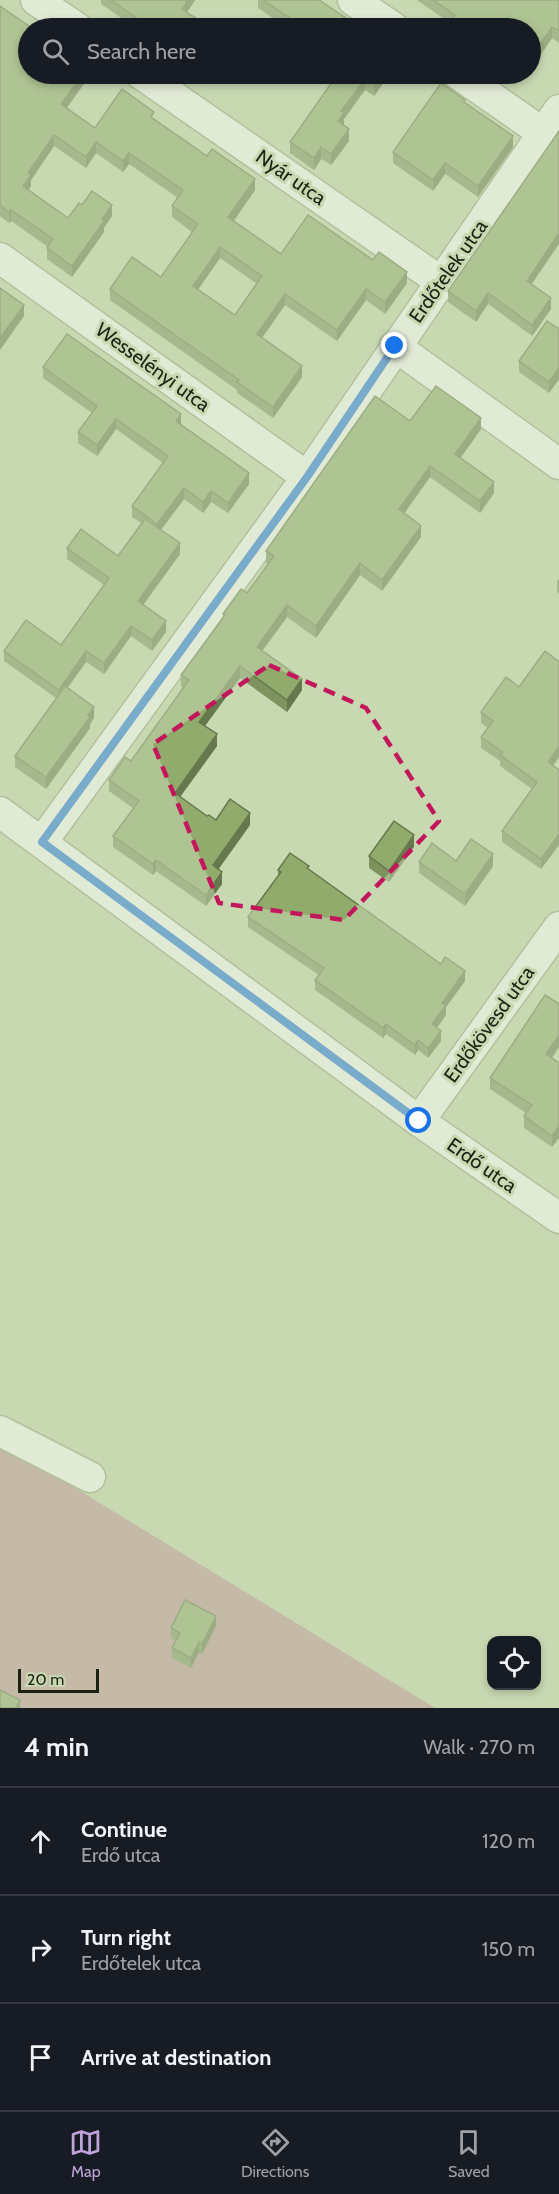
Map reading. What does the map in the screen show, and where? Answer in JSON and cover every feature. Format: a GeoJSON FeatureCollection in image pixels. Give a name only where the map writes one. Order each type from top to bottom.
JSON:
{"type":"FeatureCollection","features":[{"type":"Feature","properties":{"kind":"street"},"geometry":{"type":"LineString","coordinates":[[36,0],[62,18]]}},
{"type":"Feature","properties":{"kind":"street"},"geometry":{"type":"LineString","coordinates":[[353,0],[379,18]]}},
{"type":"Feature","properties":{"kind":"street","name":"Nyár utca"},"geometry":{"type":"LineString","coordinates":[[155,84],[440,281]]}},
{"type":"Feature","properties":{"kind":"street"},"geometry":{"type":"LineString","coordinates":[[477,84],[551,122]]}},
{"type":"Feature","properties":{"kind":"street","name":"Erdőtelek utca"},"geometry":{"type":"LineString","coordinates":[[42,842],[307,477],[551,122]]}},
{"type":"Feature","properties":{"kind":"street","name":"Wesselényi utca"},"geometry":{"type":"LineString","coordinates":[[0,258],[307,477]]}},
{"type":"Feature","properties":{"kind":"street"},"geometry":{"type":"LineString","coordinates":[[395,346],[559,464]]}},
{"type":"Feature","properties":{"kind":"street","name":"Erdő utca"},"geometry":{"type":"LineString","coordinates":[[0,812],[419,1121],[559,1218]]}},
{"type":"Feature","properties":{"kind":"street","name":"Erdőkövesd utca"},"geometry":{"type":"LineString","coordinates":[[419,1121],[559,927]]}},
{"type":"Feature","properties":{"kind":"street"},"geometry":{"type":"LineString","coordinates":[[0,1431],[90,1477]]}},
{"type":"Feature","properties":{"kind":"highlighted area"},"geometry":{"type":"Polygon","coordinates":[[[269,665],[366,708],[439,821],[344,920],[219,903],[153,744],[269,665]]]}},
{"type":"Feature","properties":{"kind":"shaded area"},"geometry":{"type":"Polygon","coordinates":[[[0,1442],[435,1708],[0,1708],[0,1442]]]}},
{"type":"Feature","properties":{"kind":"building"},"geometry":{"type":"Polygon","coordinates":[[[111,0],[188,0],[182,9],[196,18],[136,18],[111,0]]]}},
{"type":"Feature","properties":{"kind":"building"},"geometry":{"type":"Polygon","coordinates":[[[263,0],[319,0],[346,18],[290,18],[263,0]]]}},
{"type":"Feature","properties":{"kind":"building"},"geometry":{"type":"Polygon","coordinates":[[[433,0],[559,0],[559,31],[552,27],[541,43],[541,18],[453,18],[455,15],[433,0]]]}},
{"type":"Feature","properties":{"kind":"building"},"geometry":{"type":"Polygon","coordinates":[[[0,6],[18,18],[18,84],[76,84],[61,104],[95,128],[122,89],[154,112],[151,117],[207,156],[212,149],[255,179],[228,217],[281,254],[308,215],[373,260],[379,252],[407,272],[385,302],[366,289],[337,330],[285,294],[257,334],[302,366],[273,407],[237,382],[239,380],[110,289],[132,257],[161,277],[198,224],[172,206],[183,190],[129,153],[123,161],[96,142],[86,157],[54,135],[28,173],[31,175],[23,186],[68,218],[79,203],[82,205],[92,191],[112,205],[102,219],[104,221],[72,266],[47,248],[53,239],[11,210],[9,212],[0,205],[0,6]],[[220,247],[193,286],[235,315],[262,276],[220,247]]]}},
{"type":"Feature","properties":{"kind":"building"},"geometry":{"type":"Polygon","coordinates":[[[331,84],[361,84],[341,111],[344,113],[338,121],[349,129],[331,154],[321,147],[314,158],[290,142],[331,84]]]}},
{"type":"Feature","properties":{"kind":"building"},"geometry":{"type":"Polygon","coordinates":[[[440,84],[513,136],[478,186],[445,163],[433,180],[393,152],[440,84]]]}},
{"type":"Feature","properties":{"kind":"building"},"geometry":{"type":"Polygon","coordinates":[[[559,131],[559,233],[527,281],[551,298],[532,325],[488,293],[476,311],[448,291],[559,131]]]}},
{"type":"Feature","properties":{"kind":"building"},"geometry":{"type":"Polygon","coordinates":[[[0,288],[24,305],[0,338],[0,288]]]}},
{"type":"Feature","properties":{"kind":"building"},"geometry":{"type":"Polygon","coordinates":[[[547,321],[559,329],[559,368],[549,382],[519,361],[547,321]]]}},
{"type":"Feature","properties":{"kind":"building"},"geometry":{"type":"Polygon","coordinates":[[[67,334],[181,414],[176,421],[249,473],[228,503],[211,491],[203,502],[184,488],[157,524],[132,506],[168,456],[116,419],[97,445],[78,432],[97,406],[43,367],[67,334]]]}},
{"type":"Feature","properties":{"kind":"building"},"geometry":{"type":"Polygon","coordinates":[[[436,386],[481,418],[455,454],[494,482],[480,501],[430,466],[399,509],[421,526],[382,580],[360,563],[316,626],[287,605],[257,647],[302,679],[287,700],[240,666],[199,722],[217,734],[175,793],[216,820],[230,799],[250,813],[213,865],[222,872],[206,895],[156,860],[153,864],[113,836],[139,801],[109,780],[125,757],[131,761],[189,680],[181,675],[241,589],[247,593],[274,556],[266,551],[375,396],[410,421],[436,386]]]}},
{"type":"Feature","properties":{"kind":"building"},"geometry":{"type":"Polygon","coordinates":[[[145,519],[180,543],[138,601],[166,621],[152,640],[131,626],[104,663],[86,651],[59,690],[4,651],[26,620],[61,645],[109,578],[67,548],[81,529],[118,556],[145,519]]]}},
{"type":"Feature","properties":{"kind":"building"},"geometry":{"type":"Polygon","coordinates":[[[545,651],[559,662],[559,746],[548,762],[559,770],[559,834],[541,859],[502,831],[537,782],[500,755],[503,752],[481,737],[493,721],[481,712],[506,677],[519,687],[545,651]]]}},
{"type":"Feature","properties":{"kind":"building"},"geometry":{"type":"Polygon","coordinates":[[[65,686],[94,707],[88,715],[90,717],[46,777],[15,756],[65,686]]]}},
{"type":"Feature","properties":{"kind":"building"},"geometry":{"type":"Polygon","coordinates":[[[394,821],[414,835],[389,871],[369,856],[394,821]]]}},
{"type":"Feature","properties":{"kind":"building"},"geometry":{"type":"Polygon","coordinates":[[[471,839],[493,854],[465,894],[419,862],[432,843],[456,861],[471,839]]]}},
{"type":"Feature","properties":{"kind":"building"},"geometry":{"type":"Polygon","coordinates":[[[290,853],[309,866],[307,868],[441,964],[445,957],[465,971],[442,1003],[446,1005],[432,1024],[441,1031],[428,1048],[418,1040],[415,1045],[386,1024],[383,1028],[315,980],[324,968],[248,917],[281,872],[278,870],[290,853]]]}},
{"type":"Feature","properties":{"kind":"building"},"geometry":{"type":"Polygon","coordinates":[[[545,995],[559,1004],[559,1035],[546,1054],[559,1063],[559,1126],[552,1136],[524,1116],[532,1105],[490,1078],[545,995]]]}},
{"type":"Feature","properties":{"kind":"building"},"geometry":{"type":"Polygon","coordinates":[[[185,1600],[216,1616],[202,1644],[199,1642],[191,1658],[172,1648],[180,1633],[171,1628],[185,1600]]]}},
{"type":"Feature","properties":{"kind":"building"},"geometry":{"type":"Polygon","coordinates":[[[0,1690],[20,1700],[16,1708],[0,1708],[0,1690]]]}},
{"type":"Feature","properties":{"kind":"route"},"geometry":{"type":"LineString","coordinates":[[395,346],[307,477],[42,842],[419,1121]]}}]}
